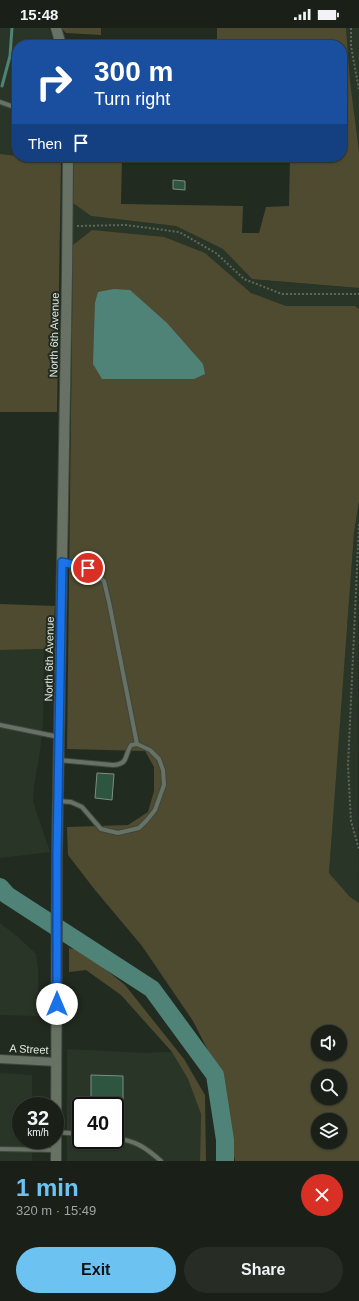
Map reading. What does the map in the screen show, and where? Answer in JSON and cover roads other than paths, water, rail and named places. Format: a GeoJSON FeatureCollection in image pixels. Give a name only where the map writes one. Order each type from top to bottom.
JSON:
{"type":"FeatureCollection","features":[{"type":"Feature","properties":{"kind":"street"},"geometry":{"type":"LineString","coordinates":[[56,28],[60,40]]}},
{"type":"Feature","properties":{"kind":"street","name":"North 6th Avenue"},"geometry":{"type":"LineString","coordinates":[[56,1097],[58,760],[68,162]]}},
{"type":"Feature","properties":{"kind":"street","name":"A Street"},"geometry":{"type":"LineString","coordinates":[[0,1059],[57,1062]]}},
{"type":"Feature","properties":{"kind":"street","name":"North 6th Avenue"},"geometry":{"type":"LineString","coordinates":[[56,1150],[56,1161]]}},
{"type":"Feature","properties":{"kind":"lane"},"geometry":{"type":"LineString","coordinates":[[0,102],[12,106]]}},
{"type":"Feature","properties":{"kind":"lane"},"geometry":{"type":"LineString","coordinates":[[62,562],[88,568],[104,581],[136,744]]}},
{"type":"Feature","properties":{"kind":"lane"},"geometry":{"type":"LineString","coordinates":[[0,725],[59,737]]}},
{"type":"Feature","properties":{"kind":"lane"},"geometry":{"type":"LineString","coordinates":[[58,760],[113,765],[121,764],[126,760],[131,745],[136,744],[150,750],[159,759],[163,770],[164,785],[155,810],[148,820],[139,828],[118,833],[101,829],[82,807],[71,802],[58,801]]}},
{"type":"Feature","properties":{"kind":"lane"},"geometry":{"type":"LineString","coordinates":[[124,1140],[147,1148],[162,1161]]}},
{"type":"Feature","properties":{"kind":"lane"},"geometry":{"type":"LineString","coordinates":[[0,1149],[56,1150]]}},
{"type":"Feature","properties":{"kind":"water"},"geometry":{"type":"Polygon","coordinates":[[[114,289],[130,290],[167,323],[203,364],[205,374],[194,379],[102,379],[93,364],[95,303],[98,292],[114,289]]]}},
{"type":"Feature","properties":{"kind":"waterway"},"geometry":{"type":"LineString","coordinates":[[2,86],[10,56],[12,28]]}},
{"type":"Feature","properties":{"kind":"waterway"},"geometry":{"type":"LineString","coordinates":[[0,887],[7,895],[152,989],[215,1075],[225,1140],[225,1161]]}}]}
